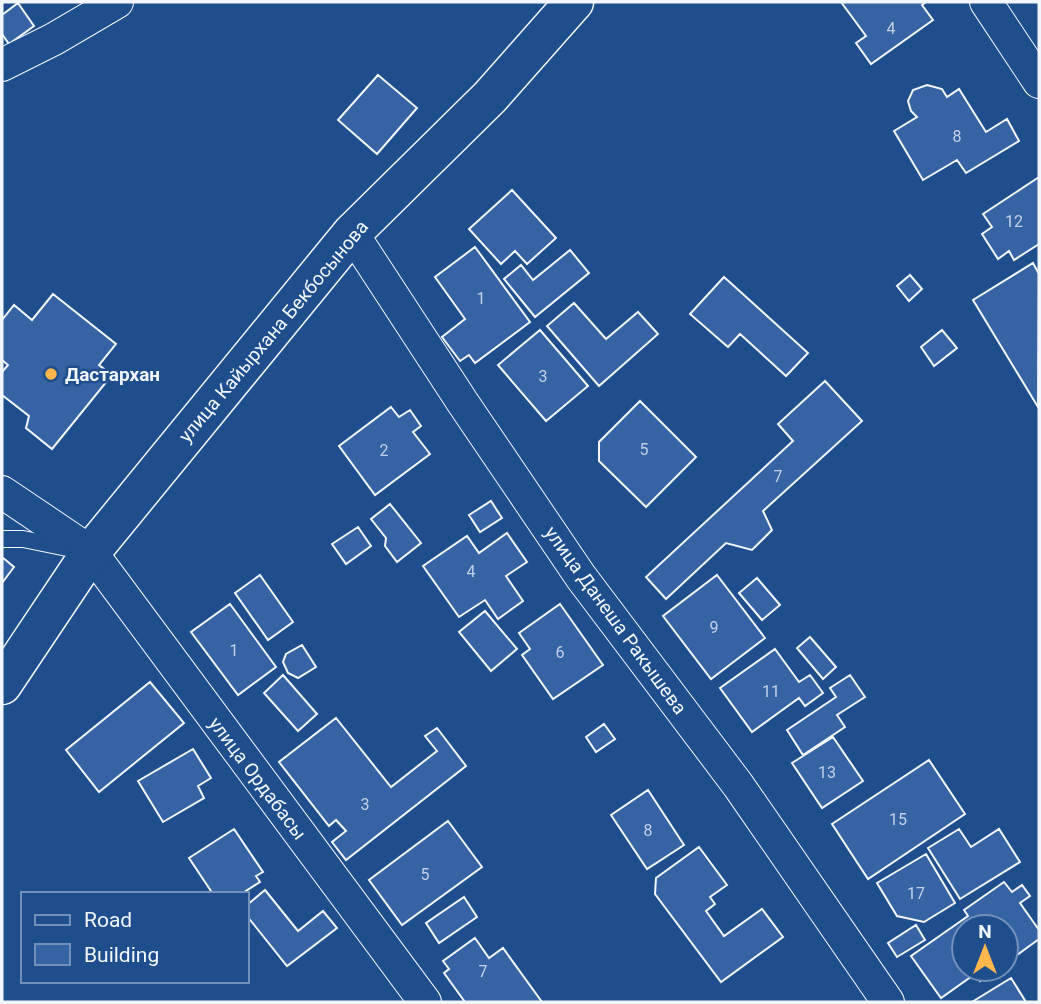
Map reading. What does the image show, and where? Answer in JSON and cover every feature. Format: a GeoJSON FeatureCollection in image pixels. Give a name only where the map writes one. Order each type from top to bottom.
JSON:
{"type":"FeatureCollection","features":[{"type":"Feature","properties":{"kind":"street"},"geometry":{"type":"LineString","coordinates":[[2,65],[54,39],[117,2]]}},
{"type":"Feature","properties":{"kind":"street","name":"улица Кайырхана Бекбосынова"},"geometry":{"type":"LineString","coordinates":[[2,685],[91,552],[352,233],[490,97],[574,2]]}},
{"type":"Feature","properties":{"kind":"street"},"geometry":{"type":"LineString","coordinates":[[986,2],[1039,82]]}},
{"type":"Feature","properties":{"kind":"street","name":"улица Данеша Ракышева"},"geometry":{"type":"LineString","coordinates":[[352,233],[581,577],[738,785],[888,1002]]}},
{"type":"Feature","properties":{"kind":"street","name":"улица Ордабасы"},"geometry":{"type":"LineString","coordinates":[[2,492],[91,552],[425,1002]]}},
{"type":"Feature","properties":{"kind":"lane"},"geometry":{"type":"LineString","coordinates":[[2,539],[23,539],[91,552]]}},
{"type":"Feature","properties":{"kind":"building"},"geometry":{"type":"Polygon","coordinates":[[[841,2],[926,2],[922,5],[933,20],[871,64],[856,43],[866,36],[841,2]]]}},
{"type":"Feature","properties":{"kind":"building"},"geometry":{"type":"Polygon","coordinates":[[[18,3],[34,26],[9,44],[2,34],[2,15],[18,3]]]}},
{"type":"Feature","properties":{"kind":"building"},"geometry":{"type":"Polygon","coordinates":[[[378,75],[417,108],[377,154],[338,120],[378,75]]]}},
{"type":"Feature","properties":{"kind":"building"},"geometry":{"type":"Polygon","coordinates":[[[927,85],[942,89],[947,97],[959,89],[986,132],[1007,119],[1019,141],[966,173],[957,160],[923,180],[894,131],[917,117],[911,111],[908,101],[913,90],[927,85]]]}},
{"type":"Feature","properties":{"kind":"building"},"geometry":{"type":"Polygon","coordinates":[[[1039,177],[1039,244],[1014,260],[1009,251],[998,259],[982,234],[992,227],[983,214],[1039,177]]]}},
{"type":"Feature","properties":{"kind":"building"},"geometry":{"type":"Polygon","coordinates":[[[512,190],[556,238],[527,264],[515,251],[501,264],[469,229],[512,190]]]}},
{"type":"Feature","properties":{"kind":"building"},"geometry":{"type":"Polygon","coordinates":[[[475,247],[530,322],[475,363],[469,355],[460,361],[442,337],[465,319],[435,277],[475,247]]]}},
{"type":"Feature","properties":{"kind":"building"},"geometry":{"type":"Polygon","coordinates":[[[570,250],[589,273],[535,317],[504,279],[521,265],[533,280],[570,250]]]}},
{"type":"Feature","properties":{"kind":"building"},"geometry":{"type":"Polygon","coordinates":[[[1033,263],[1039,274],[1038,407],[973,300],[1033,263]]]}},
{"type":"Feature","properties":{"kind":"building"},"geometry":{"type":"Polygon","coordinates":[[[910,275],[922,289],[909,301],[897,286],[910,275]]]}},
{"type":"Feature","properties":{"kind":"building"},"geometry":{"type":"Polygon","coordinates":[[[724,277],[808,353],[786,376],[740,334],[728,347],[690,314],[724,277]]]}},
{"type":"Feature","properties":{"kind":"building"},"geometry":{"type":"Polygon","coordinates":[[[53,294],[116,344],[99,365],[112,375],[52,449],[26,428],[29,416],[2,395],[2,372],[8,365],[2,360],[2,320],[14,305],[32,320],[53,294]]]}},
{"type":"Feature","properties":{"kind":"building"},"geometry":{"type":"Polygon","coordinates":[[[574,303],[606,339],[638,312],[658,334],[599,386],[547,326],[574,303]]]}},
{"type":"Feature","properties":{"kind":"building"},"geometry":{"type":"Polygon","coordinates":[[[540,330],[588,386],[546,421],[498,365],[540,330]]]}},
{"type":"Feature","properties":{"kind":"building"},"geometry":{"type":"Polygon","coordinates":[[[942,330],[957,348],[934,366],[921,347],[942,330]]]}},
{"type":"Feature","properties":{"kind":"building"},"geometry":{"type":"Polygon","coordinates":[[[825,381],[862,421],[763,511],[772,530],[752,550],[726,543],[666,599],[646,577],[793,441],[778,424],[825,381]]]}},
{"type":"Feature","properties":{"kind":"building"},"geometry":{"type":"Polygon","coordinates":[[[640,401],[696,457],[646,507],[599,461],[599,442],[640,401]]]}},
{"type":"Feature","properties":{"kind":"building"},"geometry":{"type":"Polygon","coordinates":[[[391,407],[399,417],[410,410],[421,426],[413,432],[430,454],[375,495],[339,446],[391,407]]]}},
{"type":"Feature","properties":{"kind":"building"},"geometry":{"type":"Polygon","coordinates":[[[491,501],[502,518],[480,532],[469,515],[491,501]]]}},
{"type":"Feature","properties":{"kind":"building"},"geometry":{"type":"Polygon","coordinates":[[[390,504],[421,543],[397,562],[385,546],[386,538],[371,519],[390,504]]]}},
{"type":"Feature","properties":{"kind":"building"},"geometry":{"type":"Polygon","coordinates":[[[358,527],[371,546],[346,564],[332,544],[358,527]]]}},
{"type":"Feature","properties":{"kind":"building"},"geometry":{"type":"Polygon","coordinates":[[[507,533],[527,562],[506,576],[523,601],[498,619],[485,600],[459,617],[423,566],[467,536],[479,553],[507,533]]]}},
{"type":"Feature","properties":{"kind":"building"},"geometry":{"type":"Polygon","coordinates":[[[2,557],[14,567],[2,583],[2,557]]]}},
{"type":"Feature","properties":{"kind":"building"},"geometry":{"type":"Polygon","coordinates":[[[260,575],[293,622],[268,640],[235,593],[260,575]]]}},
{"type":"Feature","properties":{"kind":"building"},"geometry":{"type":"Polygon","coordinates":[[[717,575],[765,638],[711,679],[663,616],[717,575]]]}},
{"type":"Feature","properties":{"kind":"building"},"geometry":{"type":"Polygon","coordinates":[[[757,578],[780,605],[762,620],[739,593],[757,578]]]}},
{"type":"Feature","properties":{"kind":"building"},"geometry":{"type":"Polygon","coordinates":[[[230,604],[276,667],[238,695],[191,632],[230,604]]]}},
{"type":"Feature","properties":{"kind":"building"},"geometry":{"type":"Polygon","coordinates":[[[560,604],[603,665],[553,699],[522,655],[530,649],[519,633],[560,604]]]}},
{"type":"Feature","properties":{"kind":"building"},"geometry":{"type":"Polygon","coordinates":[[[485,611],[517,649],[491,671],[459,632],[485,611]]]}},
{"type":"Feature","properties":{"kind":"building"},"geometry":{"type":"Polygon","coordinates":[[[810,637],[836,667],[823,679],[797,648],[810,637]]]}},
{"type":"Feature","properties":{"kind":"building"},"geometry":{"type":"Polygon","coordinates":[[[302,645],[316,667],[298,678],[288,673],[283,662],[286,654],[302,645]]]}},
{"type":"Feature","properties":{"kind":"building"},"geometry":{"type":"Polygon","coordinates":[[[775,649],[799,682],[810,675],[823,693],[805,706],[799,698],[752,732],[720,688],[775,649]]]}},
{"type":"Feature","properties":{"kind":"building"},"geometry":{"type":"Polygon","coordinates":[[[283,675],[317,714],[298,731],[264,693],[283,675]]]}},
{"type":"Feature","properties":{"kind":"building"},"geometry":{"type":"Polygon","coordinates":[[[850,675],[865,697],[837,715],[845,727],[803,755],[787,730],[836,697],[830,688],[850,675]]]}},
{"type":"Feature","properties":{"kind":"building"},"geometry":{"type":"Polygon","coordinates":[[[150,682],[184,723],[99,792],[66,750],[150,682]]]}},
{"type":"Feature","properties":{"kind":"building"},"geometry":{"type":"Polygon","coordinates":[[[336,718],[391,787],[437,751],[425,736],[437,728],[466,766],[346,860],[332,842],[346,831],[336,820],[329,826],[279,762],[336,718]]]}},
{"type":"Feature","properties":{"kind":"building"},"geometry":{"type":"Polygon","coordinates":[[[604,724],[615,739],[596,752],[586,737],[604,724]]]}},
{"type":"Feature","properties":{"kind":"building"},"geometry":{"type":"Polygon","coordinates":[[[833,737],[863,781],[822,808],[792,763],[833,737]]]}},
{"type":"Feature","properties":{"kind":"building"},"geometry":{"type":"Polygon","coordinates":[[[193,749],[211,778],[198,786],[204,798],[163,822],[138,781],[193,749]]]}},
{"type":"Feature","properties":{"kind":"building"},"geometry":{"type":"Polygon","coordinates":[[[929,760],[965,814],[868,879],[832,824],[929,760]]]}},
{"type":"Feature","properties":{"kind":"building"},"geometry":{"type":"Polygon","coordinates":[[[648,790],[684,845],[647,869],[611,815],[648,790]]]}},
{"type":"Feature","properties":{"kind":"building"},"geometry":{"type":"Polygon","coordinates":[[[448,821],[482,867],[402,925],[369,880],[448,821]]]}},
{"type":"Feature","properties":{"kind":"building"},"geometry":{"type":"Polygon","coordinates":[[[234,829],[263,872],[256,876],[260,882],[244,892],[212,892],[189,858],[234,829]]]}},
{"type":"Feature","properties":{"kind":"building"},"geometry":{"type":"Polygon","coordinates":[[[959,829],[971,847],[999,829],[1020,862],[960,899],[928,848],[959,829]]]}},
{"type":"Feature","properties":{"kind":"building"},"geometry":{"type":"Polygon","coordinates":[[[699,847],[727,885],[710,897],[715,904],[706,911],[724,936],[762,909],[783,937],[721,982],[655,894],[656,878],[699,847]]]}},
{"type":"Feature","properties":{"kind":"building"},"geometry":{"type":"Polygon","coordinates":[[[926,854],[955,903],[924,922],[897,916],[877,883],[926,854]]]}},
{"type":"Feature","properties":{"kind":"building"},"geometry":{"type":"Polygon","coordinates":[[[1004,882],[1012,892],[1022,885],[1030,896],[1020,903],[1039,930],[1039,939],[1020,953],[1020,913],[966,913],[964,910],[1004,882]]]}},
{"type":"Feature","properties":{"kind":"building"},"geometry":{"type":"Polygon","coordinates":[[[265,890],[298,931],[323,911],[337,928],[287,966],[248,917],[248,904],[265,890]]]}},
{"type":"Feature","properties":{"kind":"building"},"geometry":{"type":"Polygon","coordinates":[[[464,897],[477,917],[439,943],[426,923],[464,897]]]}},
{"type":"Feature","properties":{"kind":"building"},"geometry":{"type":"Polygon","coordinates":[[[916,925],[925,940],[897,957],[888,943],[916,925]]]}},
{"type":"Feature","properties":{"kind":"building"},"geometry":{"type":"Polygon","coordinates":[[[950,929],[950,983],[962,983],[941,998],[911,956],[950,929]]]}},
{"type":"Feature","properties":{"kind":"building"},"geometry":{"type":"Polygon","coordinates":[[[475,938],[489,958],[503,948],[542,1002],[465,1002],[444,973],[449,969],[443,961],[475,938]]]}},
{"type":"Feature","properties":{"kind":"building"},"geometry":{"type":"Polygon","coordinates":[[[1003,983],[1014,983],[1026,1002],[972,1002],[1003,983]]]}},
{"type":"Feature","properties":{"kind":"place","name":"Дастархан"},"geometry":{"type":"Point","coordinates":[51,374]}}]}
